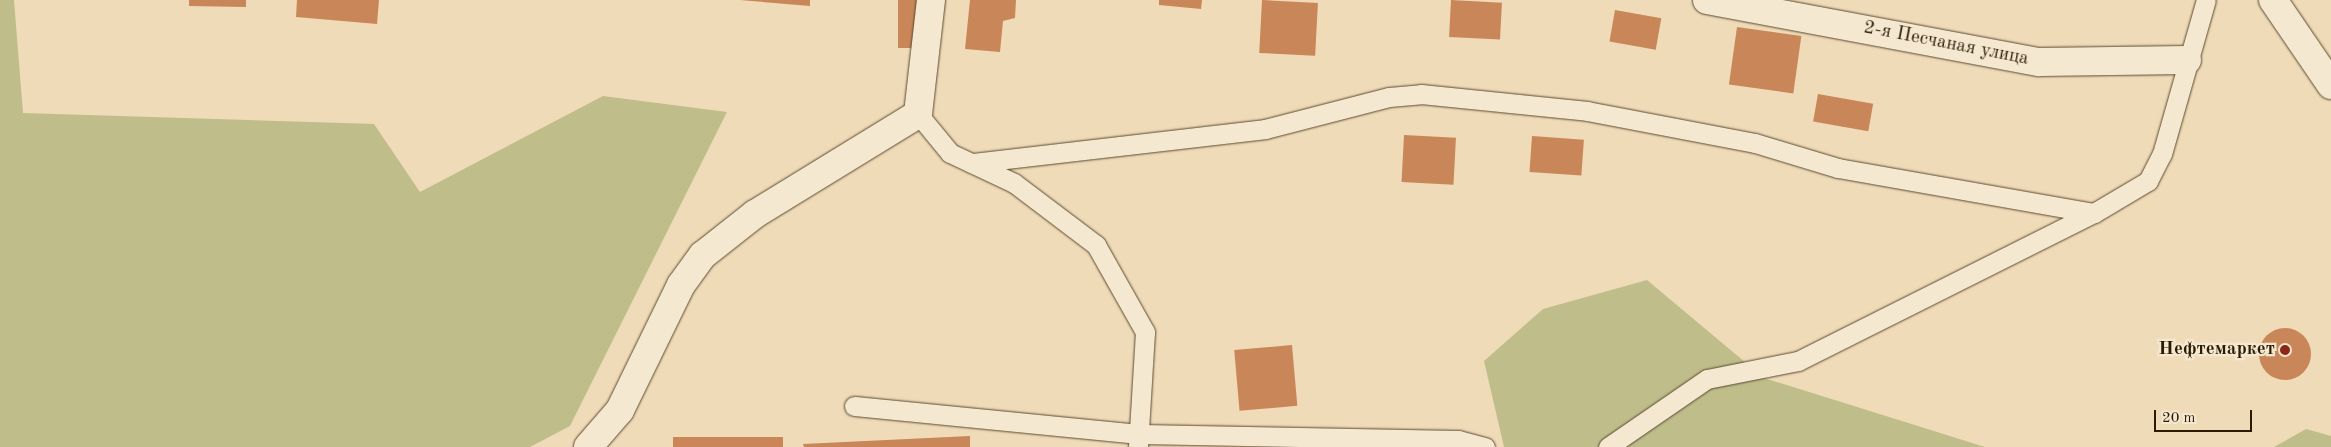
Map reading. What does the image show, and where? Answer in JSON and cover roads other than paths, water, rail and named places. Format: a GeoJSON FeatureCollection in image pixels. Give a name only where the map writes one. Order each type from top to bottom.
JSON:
{"type":"FeatureCollection","features":[{"type":"Feature","properties":{"kind":"street"},"geometry":{"type":"LineString","coordinates":[[588,447],[620,410],[681,285],[703,255],[755,214],[918,114],[931,0]]}},
{"type":"Feature","properties":{"kind":"street","name":"2-я Песчаная улица"},"geometry":{"type":"LineString","coordinates":[[1707,0],[2039,62],[2186,60]]}},
{"type":"Feature","properties":{"kind":"street"},"geometry":{"type":"LineString","coordinates":[[2272,0],[2331,85]]}},
{"type":"Feature","properties":{"kind":"lane"},"geometry":{"type":"LineString","coordinates":[[1608,447],[1707,378],[1798,361],[2094,213],[2148,181],[2162,154],[2186,60],[2206,0]]}},
{"type":"Feature","properties":{"kind":"lane"},"geometry":{"type":"LineString","coordinates":[[972,163],[1265,129],[1389,97],[1421,94],[1587,111],[1755,143],[1838,168],[2094,213]]}},
{"type":"Feature","properties":{"kind":"lane"},"geometry":{"type":"LineString","coordinates":[[918,114],[950,153],[1014,183],[1096,245],[1145,332],[1139,440]]}},
{"type":"Feature","properties":{"kind":"lane"},"geometry":{"type":"LineString","coordinates":[[854,406],[1139,440],[1458,440],[1486,447]]}},
{"type":"Feature","properties":{"kind":"place","name":"Нефтемаркет"},"geometry":{"type":"Point","coordinates":[2285,350]}}]}
